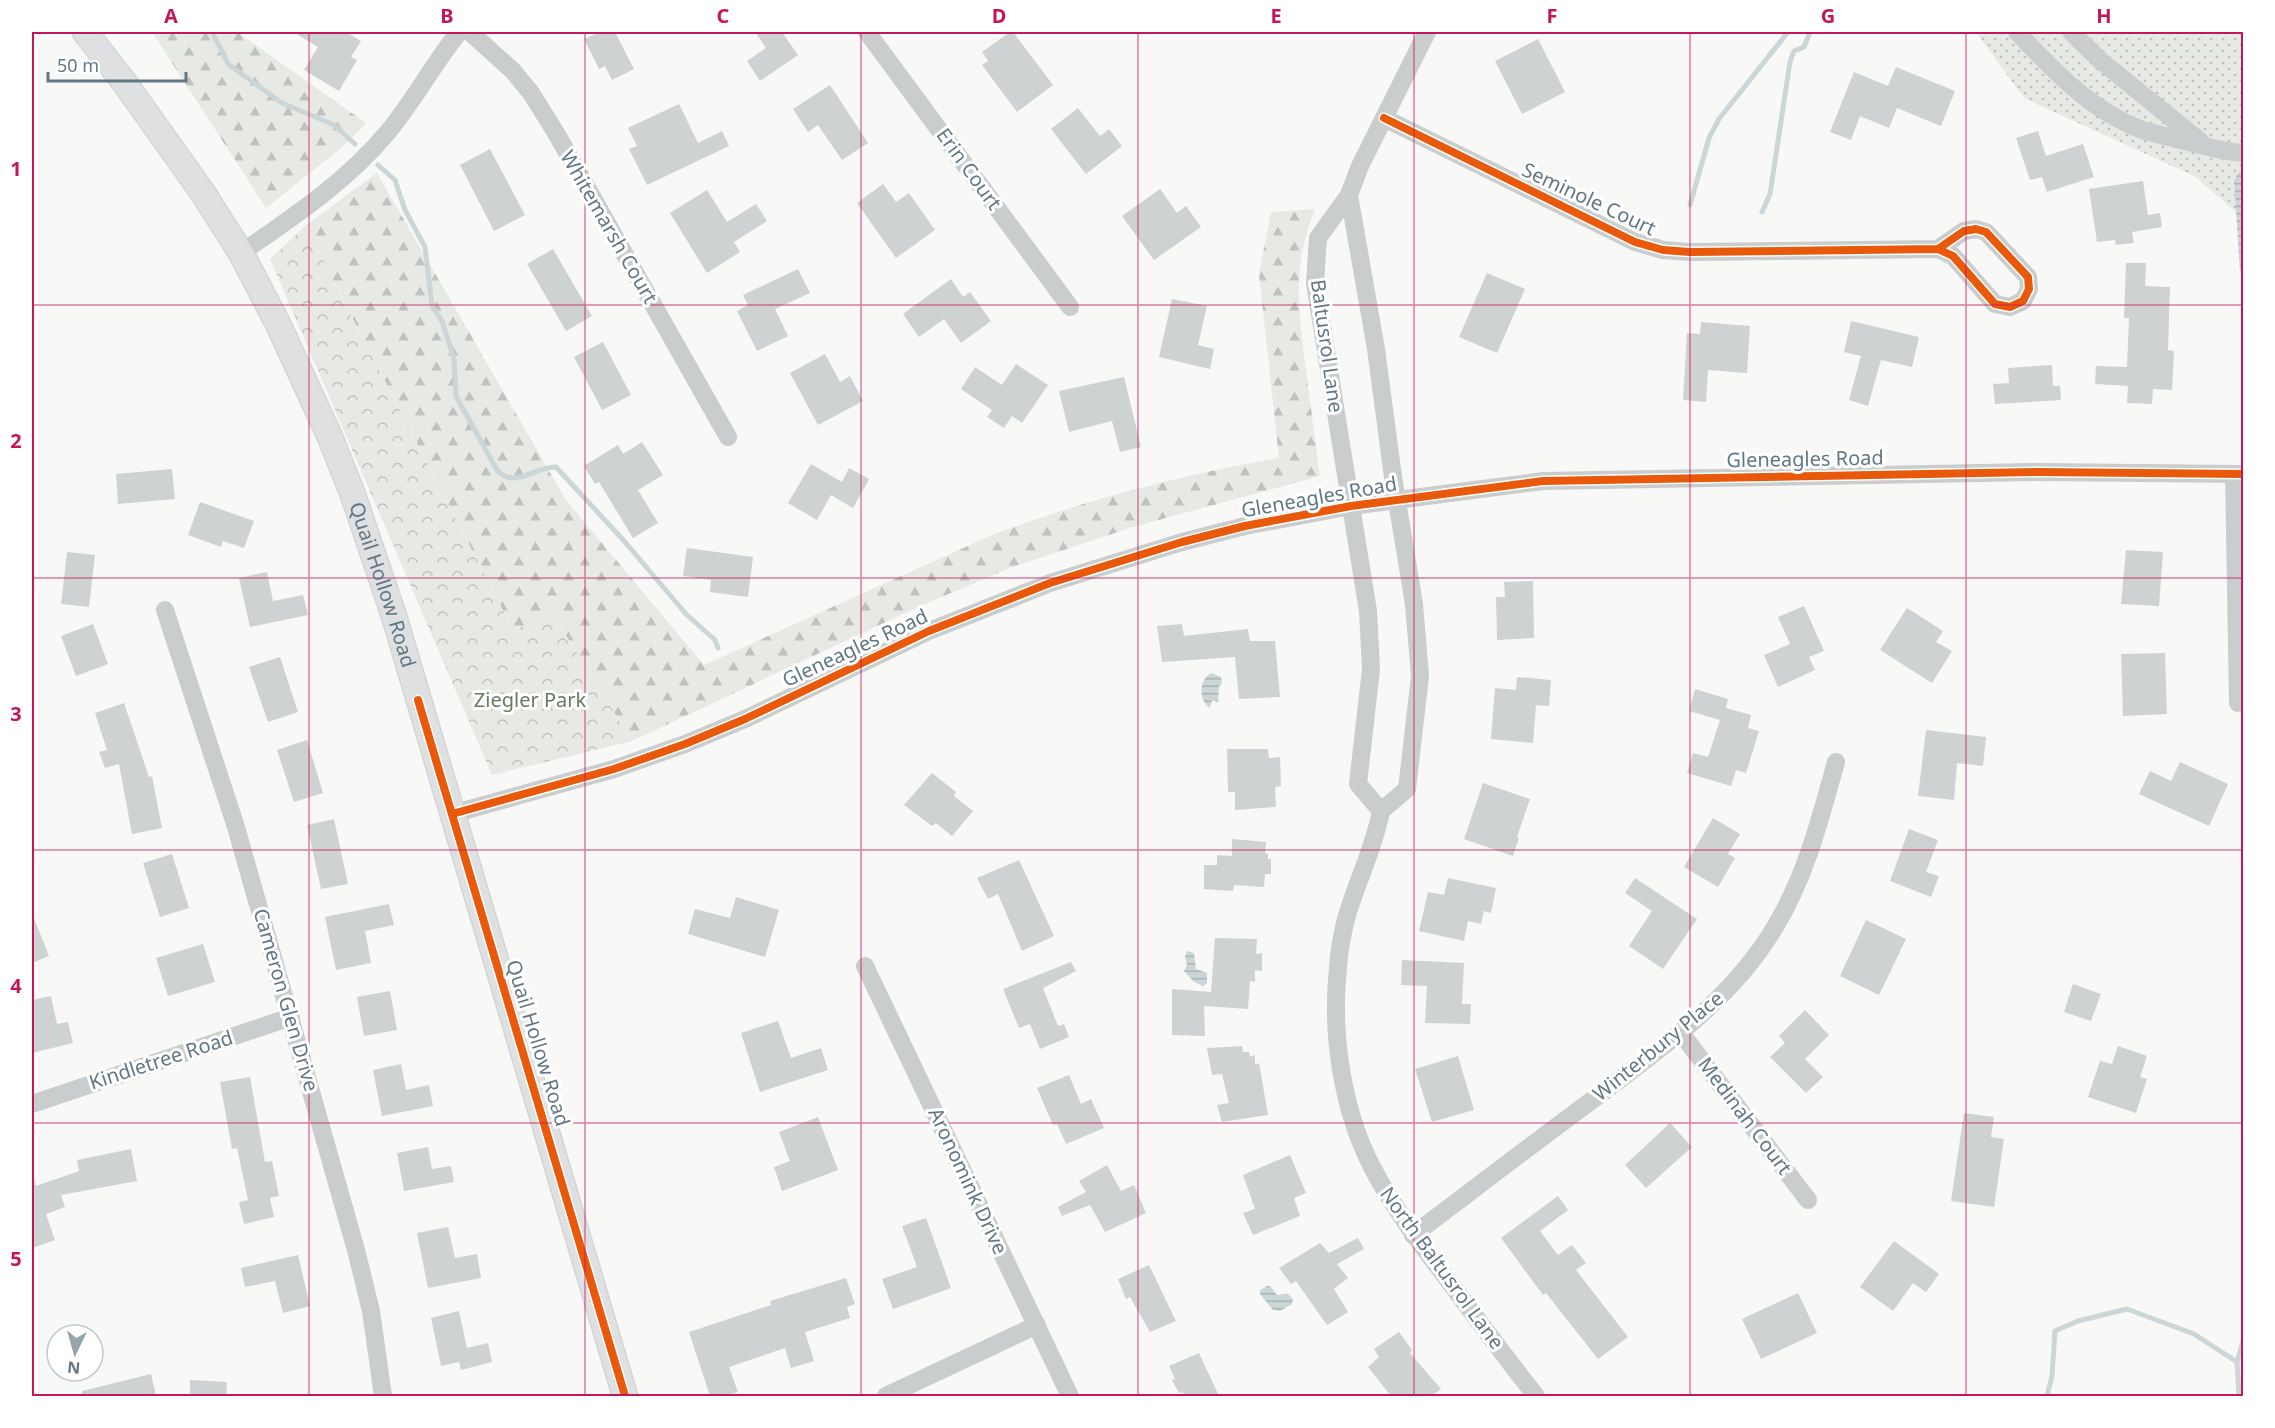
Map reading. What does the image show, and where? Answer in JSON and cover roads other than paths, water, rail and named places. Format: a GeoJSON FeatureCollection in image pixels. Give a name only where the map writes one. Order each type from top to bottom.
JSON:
{"type":"FeatureCollection","features":[{"type":"Feature","properties":{"kind":"main road","name":"Quail Hollow Road"},"geometry":{"type":"LineString","coordinates":[[85,32],[124,82],[203,193],[241,253],[278,324],[330,437],[353,495],[394,616],[625,1396]]}},
{"type":"Feature","properties":{"kind":"street"},"geometry":{"type":"LineString","coordinates":[[241,253],[305,209],[354,167],[407,108],[459,32]]}},
{"type":"Feature","properties":{"kind":"street","name":"Whitemarsh Court"},"geometry":{"type":"LineString","coordinates":[[470,32],[513,71],[531,93],[728,436]]}},
{"type":"Feature","properties":{"kind":"street","name":"Erin Court"},"geometry":{"type":"LineString","coordinates":[[867,32],[1070,307]]}},
{"type":"Feature","properties":{"kind":"street","name":"Baltusrol Lane"},"geometry":{"type":"LineString","coordinates":[[1351,506],[1315,283],[1318,238],[1349,195],[1360,166],[1427,32]]}},
{"type":"Feature","properties":{"kind":"street"},"geometry":{"type":"LineString","coordinates":[[2017,32],[2072,86],[2113,115],[2141,129],[2230,153],[2244,153]]}},
{"type":"Feature","properties":{"kind":"street"},"geometry":{"type":"LineString","coordinates":[[2071,32],[2101,61],[2207,147]]}},
{"type":"Feature","properties":{"kind":"street","name":"Seminole Court"},"geometry":{"type":"LineString","coordinates":[[1384,118],[1635,242],[1663,250],[1690,252],[1938,249]]}},
{"type":"Feature","properties":{"kind":"street"},"geometry":{"type":"LineString","coordinates":[[1349,195],[1376,349],[1414,604],[1420,676],[1407,789],[1380,811],[1358,784],[1371,669],[1368,611],[1351,506]]}},
{"type":"Feature","properties":{"kind":"street"},"geometry":{"type":"LineString","coordinates":[[1976,229],[1986,232],[2028,277],[2029,289],[2023,301],[2010,307],[1995,304],[1953,256],[1938,249],[1964,231],[1976,229]]}},
{"type":"Feature","properties":{"kind":"street","name":"Gleneagles Road"},"geometry":{"type":"LineString","coordinates":[[452,814],[614,769],[685,744],[745,719],[929,631],[1069,577],[1149,551],[1224,531],[1351,506],[1543,481],[2037,472],[2239,474]]}},
{"type":"Feature","properties":{"kind":"street"},"geometry":{"type":"LineString","coordinates":[[2238,703],[2239,474]]}},
{"type":"Feature","properties":{"kind":"street","name":"Cameron Glen Drive"},"geometry":{"type":"LineString","coordinates":[[165,610],[236,827],[356,1250],[371,1311],[383,1396]]}},
{"type":"Feature","properties":{"kind":"street","name":"Winterbury Place"},"geometry":{"type":"LineString","coordinates":[[1413,1235],[1681,1033],[1724,994],[1755,957],[1775,927],[1799,882],[1812,851],[1836,762]]}},
{"type":"Feature","properties":{"kind":"street","name":"North Baltusrol Lane"},"geometry":{"type":"LineString","coordinates":[[1380,811],[1365,868],[1343,933],[1337,970],[1336,1016],[1343,1076],[1360,1141],[1372,1166],[1413,1235],[1536,1396]]}},
{"type":"Feature","properties":{"kind":"street","name":"Aronomink Drive"},"geometry":{"type":"LineString","coordinates":[[865,966],[1070,1396]]}},
{"type":"Feature","properties":{"kind":"street","name":"Kindletree Road"},"geometry":{"type":"LineString","coordinates":[[32,1104],[291,1017]]}},
{"type":"Feature","properties":{"kind":"street","name":"Medinah Court"},"geometry":{"type":"LineString","coordinates":[[1681,1033],[1808,1200]]}},
{"type":"Feature","properties":{"kind":"street"},"geometry":{"type":"LineString","coordinates":[[886,1396],[1037,1325]]}},
{"type":"Feature","properties":{"kind":"waterway"},"geometry":{"type":"LineString","coordinates":[[212,32],[228,64],[282,103],[334,125],[355,144]]}},
{"type":"Feature","properties":{"kind":"waterway"},"geometry":{"type":"LineString","coordinates":[[1690,205],[1709,138],[1719,119],[1788,32]]}},
{"type":"Feature","properties":{"kind":"waterway"},"geometry":{"type":"LineString","coordinates":[[1762,212],[1770,194],[1790,62],[1794,51],[1804,47],[1810,32]]}},
{"type":"Feature","properties":{"kind":"waterway"},"geometry":{"type":"LineString","coordinates":[[378,165],[395,180],[405,210],[425,247],[432,306],[442,321],[454,359],[456,396],[497,470],[504,476],[518,478],[556,467],[625,542],[686,614],[715,640],[718,648]]}},
{"type":"Feature","properties":{"kind":"waterway"},"geometry":{"type":"LineString","coordinates":[[2047,1396],[2052,1376],[2055,1331],[2078,1321],[2127,1309],[2194,1334],[2237,1362]]}},
{"type":"Feature","properties":{"kind":"waterway"},"geometry":{"type":"LineString","coordinates":[[2239,1396],[2237,1362],[2244,1338]]}},
{"type":"Feature","properties":{"kind":"park label","name":"Ziegler Park"},"geometry":{"type":"Point","coordinates":[530,700]}}]}
